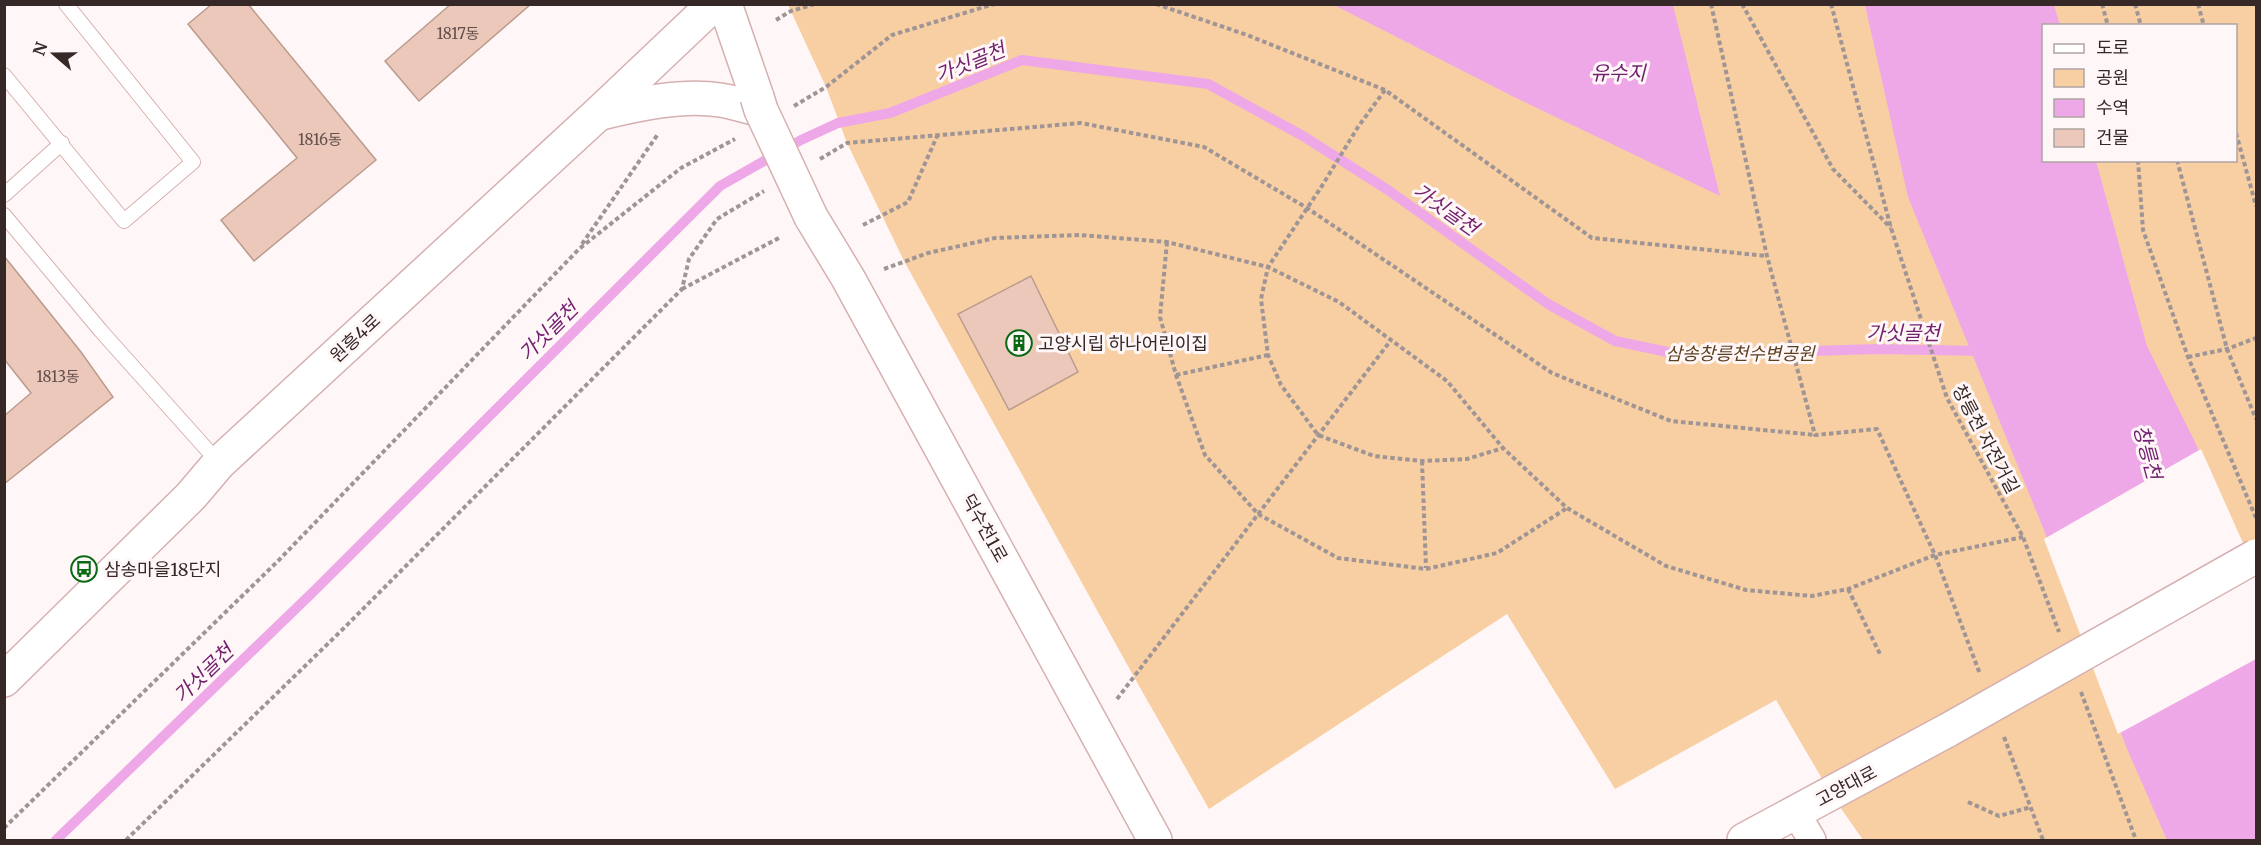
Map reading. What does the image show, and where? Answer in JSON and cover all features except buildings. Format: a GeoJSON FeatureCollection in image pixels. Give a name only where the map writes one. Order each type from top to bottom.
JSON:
{"type":"FeatureCollection","features":[{"type":"Feature","properties":{"kind":"street","name":"원흥4로"},"geometry":{"type":"LineString","coordinates":[[4,680],[191,496],[219,463],[714,4]]}},
{"type":"Feature","properties":{"kind":"street"},"geometry":{"type":"LineString","coordinates":[[599,113],[640,103],[719,100],[769,105],[725,4]]}},
{"type":"Feature","properties":{"kind":"street","name":"덕수천1로"},"geometry":{"type":"LineString","coordinates":[[769,105],[811,217],[848,278],[1155,840]]}},
{"type":"Feature","properties":{"kind":"street","name":"고양대로"},"geometry":{"type":"LineString","coordinates":[[1744,840],[1804,827],[1948,730],[2256,556]]}},
{"type":"Feature","properties":{"kind":"lane"},"geometry":{"type":"LineString","coordinates":[[4,75],[124,221],[194,162],[66,4]]}},
{"type":"Feature","properties":{"kind":"lane"},"geometry":{"type":"LineString","coordinates":[[4,195],[62,143]]}},
{"type":"Feature","properties":{"kind":"lane"},"geometry":{"type":"LineString","coordinates":[[4,215],[101,331],[219,463]]}},
{"type":"Feature","properties":{"kind":"path"},"geometry":{"type":"LineString","coordinates":[[776,20],[791,11],[815,4]]}},
{"type":"Feature","properties":{"kind":"path"},"geometry":{"type":"LineString","coordinates":[[769,105],[826,87],[892,35],[994,4]]}},
{"type":"Feature","properties":{"kind":"path"},"geometry":{"type":"LineString","coordinates":[[1156,4],[1247,35],[1385,90],[1592,238],[1767,256]]}},
{"type":"Feature","properties":{"kind":"path"},"geometry":{"type":"LineString","coordinates":[[1712,4],[1767,256],[1815,435],[1877,429],[1935,555],[1981,676]]}},
{"type":"Feature","properties":{"kind":"path"},"geometry":{"type":"LineString","coordinates":[[1742,4],[1833,169],[1891,228]]}},
{"type":"Feature","properties":{"kind":"path","name":"창릉천 자전거길"},"geometry":{"type":"LineString","coordinates":[[1832,4],[1891,228],[1947,398],[2024,537],[2061,638]]}},
{"type":"Feature","properties":{"kind":"path"},"geometry":{"type":"LineString","coordinates":[[2102,4],[2107,24]]}},
{"type":"Feature","properties":{"kind":"path"},"geometry":{"type":"LineString","coordinates":[[2135,4],[2140,24]]}},
{"type":"Feature","properties":{"kind":"path"},"geometry":{"type":"LineString","coordinates":[[2198,4],[2203,24]]}},
{"type":"Feature","properties":{"kind":"path"},"geometry":{"type":"LineString","coordinates":[[1385,90],[1358,127],[1268,267],[1261,299],[1268,355],[1281,385],[1318,435],[1374,456],[1422,461],[1467,459],[1503,448]]}},
{"type":"Feature","properties":{"kind":"path"},"geometry":{"type":"LineString","coordinates":[[579,249],[662,129]]}},
{"type":"Feature","properties":{"kind":"path"},"geometry":{"type":"LineString","coordinates":[[863,225],[908,202],[938,134]]}},
{"type":"Feature","properties":{"kind":"path"},"geometry":{"type":"LineString","coordinates":[[4,828],[278,561],[579,249],[681,168],[737,138]]}},
{"type":"Feature","properties":{"kind":"path"},"geometry":{"type":"LineString","coordinates":[[2237,141],[2256,206]]}},
{"type":"Feature","properties":{"kind":"path"},"geometry":{"type":"LineString","coordinates":[[2138,162],[2143,230],[2188,357],[2256,518]]}},
{"type":"Feature","properties":{"kind":"path"},"geometry":{"type":"LineString","coordinates":[[2178,162],[2227,349],[2256,419]]}},
{"type":"Feature","properties":{"kind":"path"},"geometry":{"type":"LineString","coordinates":[[884,269],[928,253],[995,238],[1080,235],[1167,242],[1268,267],[1339,302],[1447,381],[1503,448],[1567,508],[1666,566],[1746,590],[1812,596],[1848,589],[1935,555],[2024,537]]}},
{"type":"Feature","properties":{"kind":"path"},"geometry":{"type":"LineString","coordinates":[[682,289],[779,238]]}},
{"type":"Feature","properties":{"kind":"path"},"geometry":{"type":"LineString","coordinates":[[1167,242],[1160,317],[1176,375],[1205,454],[1258,514],[1338,558],[1426,568],[1497,553],[1567,508]]}},
{"type":"Feature","properties":{"kind":"path"},"geometry":{"type":"LineString","coordinates":[[2188,357],[2227,349],[2256,338]]}},
{"type":"Feature","properties":{"kind":"path"},"geometry":{"type":"LineString","coordinates":[[1117,699],[1391,340]]}},
{"type":"Feature","properties":{"kind":"path"},"geometry":{"type":"LineString","coordinates":[[1176,375],[1268,355]]}},
{"type":"Feature","properties":{"kind":"path"},"geometry":{"type":"LineString","coordinates":[[1422,461],[1426,568]]}},
{"type":"Feature","properties":{"kind":"path"},"geometry":{"type":"LineString","coordinates":[[1848,589],[1881,656]]}},
{"type":"Feature","properties":{"kind":"path"},"geometry":{"type":"LineString","coordinates":[[2078,683],[2136,840]]}},
{"type":"Feature","properties":{"kind":"path"},"geometry":{"type":"LineString","coordinates":[[2002,731],[2043,840]]}},
{"type":"Feature","properties":{"kind":"path"},"geometry":{"type":"LineString","coordinates":[[1968,802],[1999,816],[2031,807]]}},
{"type":"Feature","properties":{"kind":"green space","name":"삼송창릉천수변공원"},"geometry":{"type":"Polygon","coordinates":[[[788,5],[2256,5],[2256,840],[1863,840],[1831,794],[1776,700],[1615,789],[1507,614],[1209,809],[904,261],[847,143],[826,87],[788,5]]]}},
{"type":"Feature","properties":{"kind":"water","name":"유수지"},"geometry":{"type":"Polygon","coordinates":[[[1334,5],[1673,5],[1720,196],[1514,97],[1334,5]]]}},
{"type":"Feature","properties":{"kind":"water","name":"창릉천"},"geometry":{"type":"Polygon","coordinates":[[[1865,5],[2054,5],[2060,24],[2042,24],[2042,162],[2096,162],[2147,346],[2194,440],[2256,580],[2256,840],[2167,840],[2127,749],[2046,535],[1908,197],[1865,5]]]}},
{"type":"Feature","properties":{"kind":"pier"},"geometry":{"type":"Polygon","coordinates":[[[2201,449],[2256,572],[2256,659],[2118,734],[2044,539],[2201,449]]]}},
{"type":"Feature","properties":{"kind":"waterway","name":"가싯골천"},"geometry":{"type":"LineString","coordinates":[[56,840],[312,593],[720,186],[801,140],[838,123],[890,113],[1022,60],[1208,84],[1303,136],[1388,190],[1548,304],[1615,341],[1682,355],[1878,349],[1983,351]]}},
{"type":"Feature","properties":{"kind":"place","name":"고양시립 하나어린이집"},"geometry":{"type":"Point","coordinates":[1019,343]}},
{"type":"Feature","properties":{"kind":"place","name":"삼송마을18단지"},"geometry":{"type":"Point","coordinates":[84,569]}}]}
